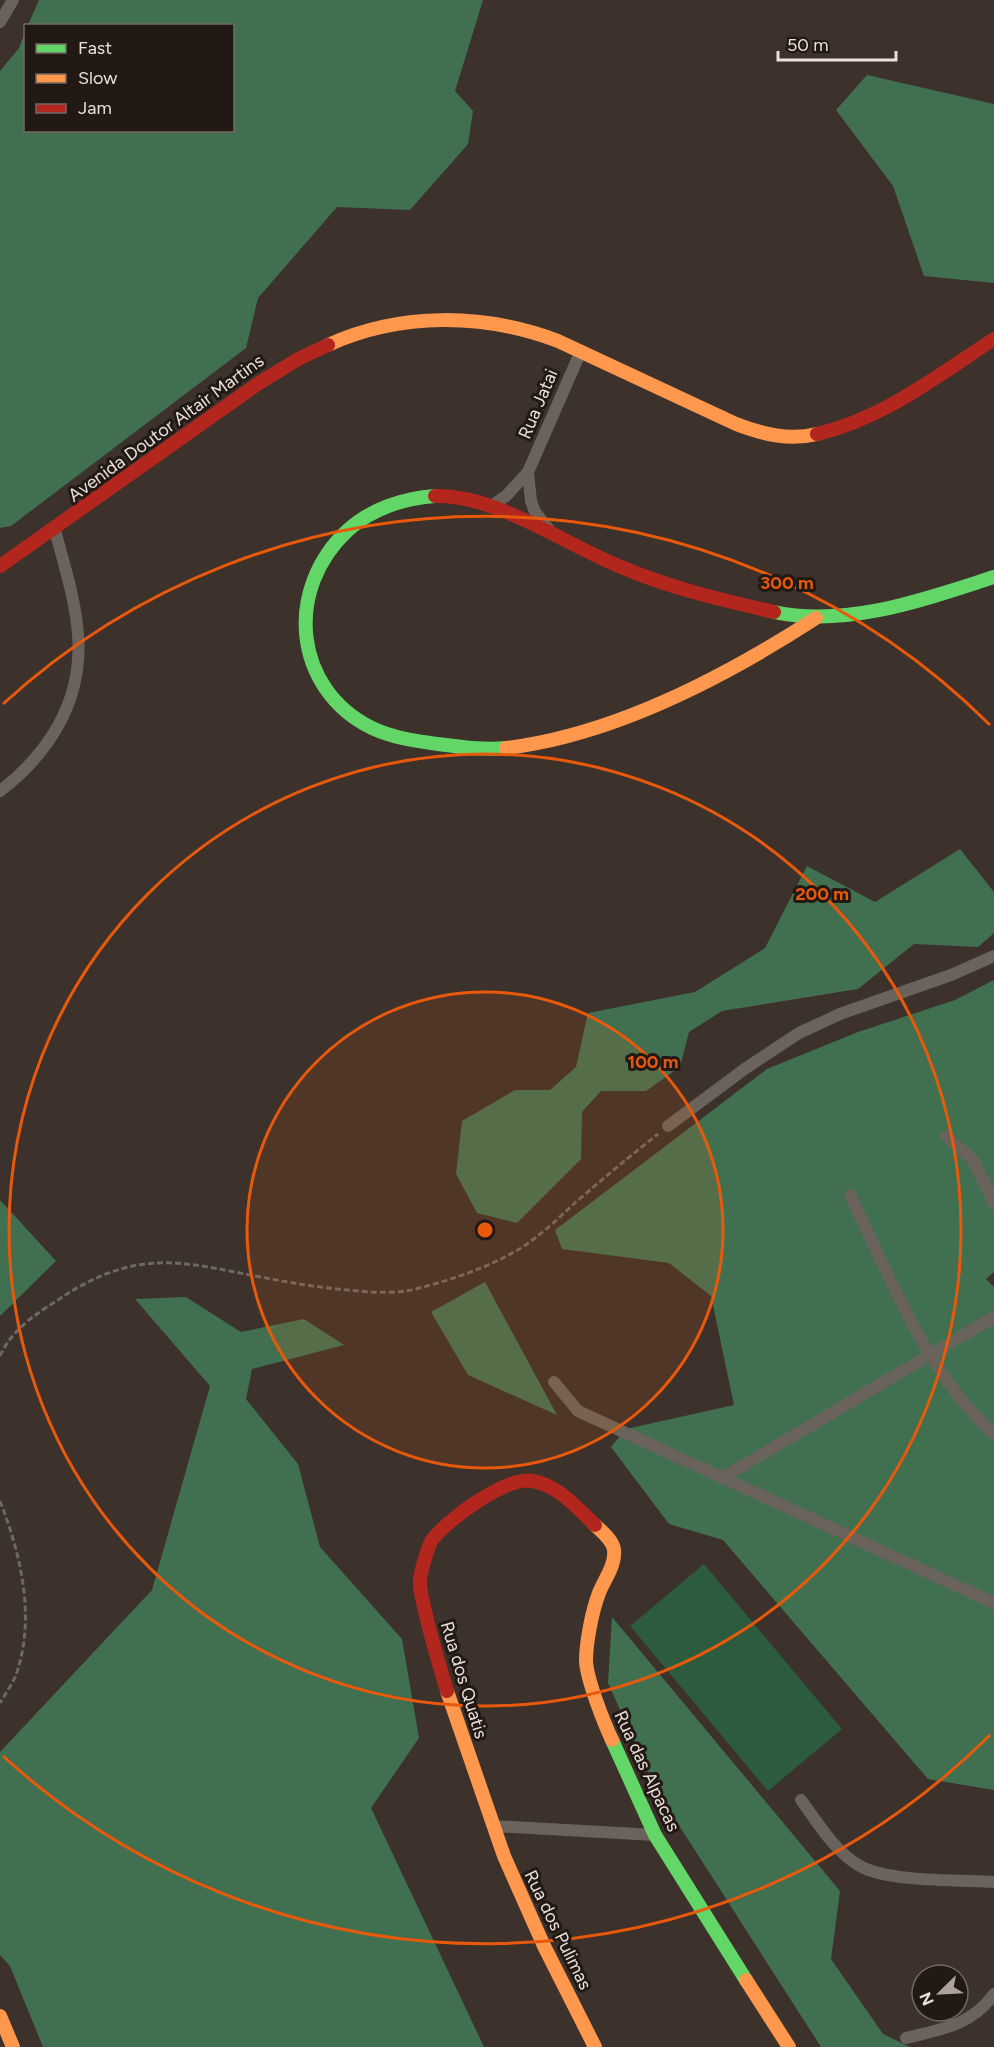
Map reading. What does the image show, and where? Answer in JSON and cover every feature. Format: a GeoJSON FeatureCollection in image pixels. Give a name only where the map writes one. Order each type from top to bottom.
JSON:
{"type":"FeatureCollection","features":[{"type":"Feature","properties":{"kind":"street"},"geometry":{"type":"LineString","coordinates":[[0,22],[13,0]]}},
{"type":"Feature","properties":{"kind":"street","name":"Avenida Doutor Altair Martins"},"geometry":{"type":"LineString","coordinates":[[0,566],[55,530],[249,387],[299,357],[335,340],[369,328],[408,321],[455,318],[539,334],[581,351],[736,424],[759,432],[785,437],[828,433],[851,426],[885,410],[994,339]]}},
{"type":"Feature","properties":{"kind":"street","name":"Rua Jatai"},"geometry":{"type":"LineString","coordinates":[[490,507],[515,488],[528,472],[581,351]]}},
{"type":"Feature","properties":{"kind":"street","name":"Rua Jatai"},"geometry":{"type":"LineString","coordinates":[[528,472],[531,501],[535,512],[555,536]]}},
{"type":"Feature","properties":{"kind":"street"},"geometry":{"type":"LineString","coordinates":[[816,618],[768,650],[699,688],[653,708],[598,727],[529,745],[480,749],[398,738],[368,728],[339,705],[319,679],[306,645],[305,615],[320,569],[340,537],[364,518],[391,504],[423,497],[443,496],[490,507],[614,564],[696,594],[769,611],[816,618],[920,601],[994,577]]}},
{"type":"Feature","properties":{"kind":"street"},"geometry":{"type":"LineString","coordinates":[[0,791],[31,764],[46,746],[73,695],[78,671],[79,638],[75,605],[55,530]]}},
{"type":"Feature","properties":{"kind":"street"},"geometry":{"type":"LineString","coordinates":[[668,1126],[746,1068],[799,1033],[840,1014],[951,975],[994,956]]}},
{"type":"Feature","properties":{"kind":"street"},"geometry":{"type":"LineString","coordinates":[[946,1136],[974,1160],[994,1203]]}},
{"type":"Feature","properties":{"kind":"street"},"geometry":{"type":"LineString","coordinates":[[850,1195],[929,1356],[976,1418],[994,1434]]}},
{"type":"Feature","properties":{"kind":"street"},"geometry":{"type":"LineString","coordinates":[[722,1478],[994,1317]]}},
{"type":"Feature","properties":{"kind":"street"},"geometry":{"type":"LineString","coordinates":[[554,1383],[578,1411],[994,1603]]}},
{"type":"Feature","properties":{"kind":"street","name":"Rua dos Quatis"},"geometry":{"type":"LineString","coordinates":[[493,1826],[430,1637],[421,1593],[422,1569],[431,1541],[470,1507],[506,1485],[522,1481],[541,1482],[552,1486],[567,1498]]}},
{"type":"Feature","properties":{"kind":"street","name":"Rua das Alpacas"},"geometry":{"type":"LineString","coordinates":[[567,1498],[608,1538],[614,1548],[614,1558],[592,1616],[585,1663],[608,1732],[655,1835],[789,2047]]}},
{"type":"Feature","properties":{"kind":"street"},"geometry":{"type":"LineString","coordinates":[[801,1800],[842,1853],[860,1866],[875,1872],[902,1877],[994,1882]]}},
{"type":"Feature","properties":{"kind":"street"},"geometry":{"type":"LineString","coordinates":[[493,1826],[655,1835]]}},
{"type":"Feature","properties":{"kind":"street","name":"Rua dos Pulimas"},"geometry":{"type":"LineString","coordinates":[[493,1826],[520,1895],[595,2047]]}},
{"type":"Feature","properties":{"kind":"street"},"geometry":{"type":"LineString","coordinates":[[906,2038],[952,2026],[968,2019],[981,2011],[994,1995]]}},
{"type":"Feature","properties":{"kind":"street"},"geometry":{"type":"LineString","coordinates":[[0,2016],[13,2047]]}},
{"type":"Feature","properties":{"kind":"path"},"geometry":{"type":"LineString","coordinates":[[0,1356],[12,1336],[28,1320],[54,1302],[106,1273],[144,1264],[169,1262],[212,1267],[316,1288],[364,1291],[408,1291],[449,1280],[522,1247],[668,1126]]}},
{"type":"Feature","properties":{"kind":"path"},"geometry":{"type":"LineString","coordinates":[[0,1501],[10,1527],[25,1589],[24,1633],[16,1675],[0,1703]]}},
{"type":"Feature","properties":{"kind":"green space"},"geometry":{"type":"Polygon","coordinates":[[[39,0],[483,0],[455,91],[473,111],[468,144],[410,210],[337,207],[258,298],[246,348],[11,526],[0,528],[0,71],[19,48],[24,35],[24,132],[234,132],[234,24],[28,24],[39,0]]]}},
{"type":"Feature","properties":{"kind":"green space"},"geometry":{"type":"Polygon","coordinates":[[[867,75],[994,104],[994,283],[924,276],[893,186],[836,110],[867,75]]]}},
{"type":"Feature","properties":{"kind":"green space"},"geometry":{"type":"Polygon","coordinates":[[[960,849],[994,892],[994,933],[978,947],[914,944],[858,989],[722,1011],[689,1032],[680,1067],[646,1091],[601,1091],[582,1112],[581,1159],[517,1223],[477,1213],[456,1174],[462,1121],[515,1090],[550,1090],[576,1067],[588,1013],[695,992],[765,948],[807,866],[875,902],[960,849]]]}},
{"type":"Feature","properties":{"kind":"green space"},"geometry":{"type":"Polygon","coordinates":[[[994,980],[994,1272],[986,1279],[994,1287],[994,1790],[928,1779],[723,1540],[669,1524],[611,1447],[626,1429],[734,1405],[711,1296],[669,1263],[562,1249],[555,1230],[767,1069],[858,1032],[955,1000],[994,980]]]}},
{"type":"Feature","properties":{"kind":"green space"},"geometry":{"type":"Polygon","coordinates":[[[0,1200],[56,1261],[0,1316],[0,1200]]]}},
{"type":"Feature","properties":{"kind":"green space"},"geometry":{"type":"Polygon","coordinates":[[[485,1282],[557,1415],[468,1375],[431,1312],[485,1282]]]}},
{"type":"Feature","properties":{"kind":"green space"},"geometry":{"type":"Polygon","coordinates":[[[186,1297],[241,1332],[304,1319],[344,1345],[252,1369],[246,1399],[298,1464],[320,1547],[402,1639],[419,1738],[371,1808],[484,2047],[43,2047],[10,1966],[0,1955],[0,1752],[152,1590],[210,1386],[135,1299],[186,1297]]]}},
{"type":"Feature","properties":{"kind":"green space"},"geometry":{"type":"Polygon","coordinates":[[[704,1564],[842,1729],[768,1791],[630,1626],[704,1564]]]}},
{"type":"Feature","properties":{"kind":"green space"},"geometry":{"type":"Polygon","coordinates":[[[612,1617],[840,1891],[831,1959],[883,2034],[910,2047],[821,2047],[655,1788],[608,1683],[612,1617]]]}},
{"type":"Feature","properties":{"kind":"traffic: fast"},"geometry":{"type":"LineString","coordinates":[[435,496],[400,502],[367,516],[348,530],[327,554],[314,580],[307,608],[306,636],[313,664],[326,689],[346,711],[372,728],[396,737],[421,742],[472,748],[506,748]]}},
{"type":"Feature","properties":{"kind":"traffic: fast"},"geometry":{"type":"LineString","coordinates":[[774,612],[802,616],[857,614],[913,602],[994,577]]}},
{"type":"Feature","properties":{"kind":"traffic: fast"},"geometry":{"type":"LineString","coordinates":[[612,1740],[655,1835],[746,1980]]}},
{"type":"Feature","properties":{"kind":"traffic: slow"},"geometry":{"type":"LineString","coordinates":[[328,345],[356,334],[413,322],[472,321],[501,325],[558,341],[746,428],[786,437],[817,434]]}},
{"type":"Feature","properties":{"kind":"traffic: slow"},"geometry":{"type":"LineString","coordinates":[[506,748],[547,741],[628,717],[707,682],[816,618]]}},
{"type":"Feature","properties":{"kind":"traffic: slow"},"geometry":{"type":"LineString","coordinates":[[595,1525],[612,1543],[614,1556],[594,1609],[588,1636],[586,1661],[593,1690],[612,1740]]}},
{"type":"Feature","properties":{"kind":"traffic: slow"},"geometry":{"type":"LineString","coordinates":[[447,1691],[504,1856],[544,1946],[595,2047]]}},
{"type":"Feature","properties":{"kind":"traffic: slow"},"geometry":{"type":"LineString","coordinates":[[746,1980],[789,2047]]}},
{"type":"Feature","properties":{"kind":"traffic: slow"},"geometry":{"type":"LineString","coordinates":[[0,2016],[13,2047]]}},
{"type":"Feature","properties":{"kind":"traffic: jam"},"geometry":{"type":"LineString","coordinates":[[817,434],[842,427],[887,407],[994,339]]}},
{"type":"Feature","properties":{"kind":"traffic: jam"},"geometry":{"type":"LineString","coordinates":[[0,566],[259,383],[300,358],[328,345]]}},
{"type":"Feature","properties":{"kind":"traffic: jam"},"geometry":{"type":"LineString","coordinates":[[435,496],[482,503],[530,522],[600,558],[658,581],[774,612]]}},
{"type":"Feature","properties":{"kind":"traffic: jam"},"geometry":{"type":"LineString","coordinates":[[447,1691],[420,1587],[427,1553],[432,1540],[440,1531],[478,1501],[508,1485],[522,1481],[533,1481],[551,1487],[567,1498],[595,1525]]}}]}
